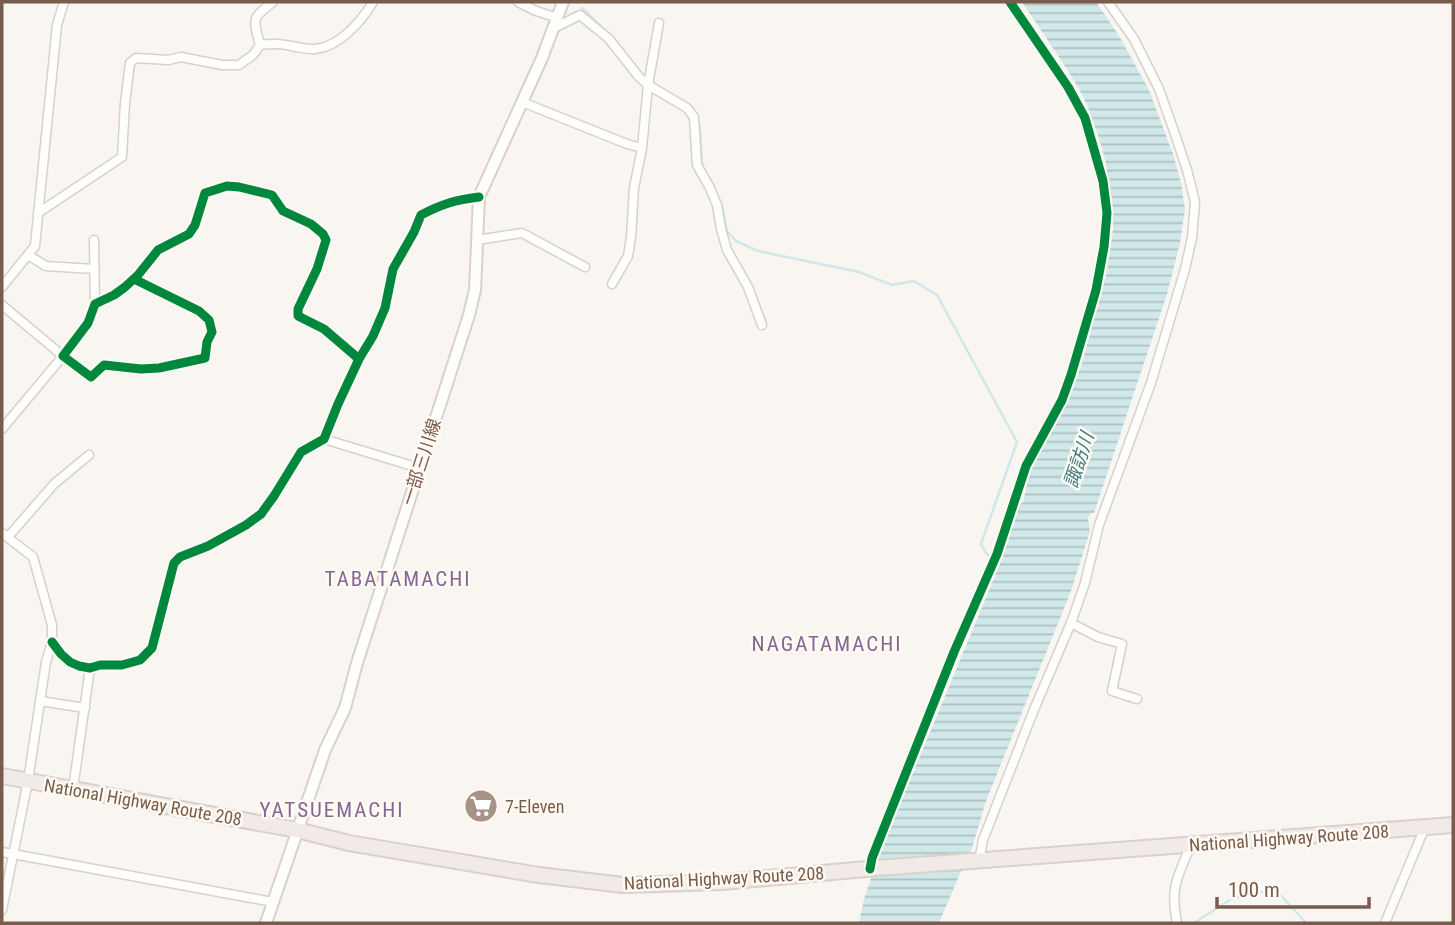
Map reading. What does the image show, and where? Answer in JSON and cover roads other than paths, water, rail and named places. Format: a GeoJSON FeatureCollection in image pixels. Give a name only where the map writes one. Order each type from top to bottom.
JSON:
{"type":"FeatureCollection","features":[{"type":"Feature","properties":{"kind":"highway","name":"National Highway Route 208"},"geometry":{"type":"LineString","coordinates":[[2,776],[349,843],[539,876],[623,885],[723,882],[1453,825]]}},
{"type":"Feature","properties":{"kind":"main road","name":"一部三川線"},"geometry":{"type":"LineString","coordinates":[[267,923],[325,750],[345,708],[469,315],[475,290],[479,197],[563,2]]}},
{"type":"Feature","properties":{"kind":"street"},"geometry":{"type":"LineString","coordinates":[[2,287],[35,246],[57,25],[64,2]]}},
{"type":"Feature","properties":{"kind":"street"},"geometry":{"type":"LineString","coordinates":[[38,214],[122,157],[130,63],[136,58],[168,60],[181,57],[222,65],[239,65],[253,55],[260,45],[255,25],[258,14],[273,2]]}},
{"type":"Feature","properties":{"kind":"street"},"geometry":{"type":"LineString","coordinates":[[260,45],[277,44],[313,49],[327,47],[351,29],[373,2]]}},
{"type":"Feature","properties":{"kind":"street"},"geometry":{"type":"LineString","coordinates":[[518,2],[556,23],[580,15],[609,38],[639,77],[687,108],[694,117],[697,165],[717,205],[727,250],[748,287],[762,325]]}},
{"type":"Feature","properties":{"kind":"street"},"geometry":{"type":"LineString","coordinates":[[874,869],[872,858],[954,652],[997,554],[1026,466],[1062,400],[1096,290],[1104,247],[1107,213],[1103,181],[1085,118],[1068,87],[1010,2]]}},
{"type":"Feature","properties":{"kind":"street"},"geometry":{"type":"LineString","coordinates":[[972,862],[1071,623],[1085,583],[1099,525],[1151,383],[1192,238],[1195,202],[1159,89],[1134,39],[1108,2]]}},
{"type":"Feature","properties":{"kind":"street"},"geometry":{"type":"LineString","coordinates":[[612,284],[628,256],[634,188],[659,23]]}},
{"type":"Feature","properties":{"kind":"street"},"geometry":{"type":"LineString","coordinates":[[522,102],[642,148]]}},
{"type":"Feature","properties":{"kind":"street"},"geometry":{"type":"LineString","coordinates":[[95,304],[114,295],[134,279],[158,250],[189,234],[195,225],[205,193],[227,186],[239,187],[272,195],[283,211],[312,224],[323,234],[326,240],[317,269],[298,309],[298,316],[324,329],[359,359]]}},
{"type":"Feature","properties":{"kind":"street"},"geometry":{"type":"LineString","coordinates":[[52,642],[70,662],[90,668],[140,660],[152,648],[174,563],[180,557],[208,546],[261,514],[301,452],[324,439],[385,308],[393,269],[421,215],[455,200],[479,197]]}},
{"type":"Feature","properties":{"kind":"street"},"geometry":{"type":"LineString","coordinates":[[477,240],[522,233],[585,267]]}},
{"type":"Feature","properties":{"kind":"street"},"geometry":{"type":"LineString","coordinates":[[2,429],[88,323],[95,304],[94,240]]}},
{"type":"Feature","properties":{"kind":"street"},"geometry":{"type":"LineString","coordinates":[[28,255],[46,266],[94,269]]}},
{"type":"Feature","properties":{"kind":"street"},"geometry":{"type":"LineString","coordinates":[[2,304],[90,377],[104,365],[159,368],[205,358],[207,342],[212,332],[209,320],[199,311],[134,279]]}},
{"type":"Feature","properties":{"kind":"street"},"geometry":{"type":"LineString","coordinates":[[324,439],[419,468]]}},
{"type":"Feature","properties":{"kind":"street"},"geometry":{"type":"LineString","coordinates":[[2,910],[28,781],[46,662],[52,642],[52,625],[33,557],[5,535],[54,484],[89,455]]}},
{"type":"Feature","properties":{"kind":"street"},"geometry":{"type":"LineString","coordinates":[[1071,623],[1098,637],[1122,644],[1112,691],[1137,699]]}},
{"type":"Feature","properties":{"kind":"street"},"geometry":{"type":"LineString","coordinates":[[73,789],[90,668]]}},
{"type":"Feature","properties":{"kind":"street"},"geometry":{"type":"LineString","coordinates":[[40,701],[85,708]]}},
{"type":"Feature","properties":{"kind":"street"},"geometry":{"type":"LineString","coordinates":[[1385,923],[1425,827]]}},
{"type":"Feature","properties":{"kind":"street"},"geometry":{"type":"LineString","coordinates":[[1177,923],[1173,902],[1175,882],[1191,845]]}},
{"type":"Feature","properties":{"kind":"street"},"geometry":{"type":"LineString","coordinates":[[2,852],[273,902]]}},
{"type":"Feature","properties":{"kind":"water","name":"諏訪川"},"geometry":{"type":"Polygon","coordinates":[[[1022,2],[1096,2],[1118,34],[1149,90],[1173,154],[1185,209],[1180,243],[1167,294],[1094,513],[1088,518],[1090,531],[1071,591],[986,801],[972,848],[939,923],[859,923],[879,855],[1000,564],[998,560],[1002,558],[1015,507],[1023,502],[1029,476],[1048,433],[1064,408],[1081,367],[1107,271],[1113,214],[1106,163],[1099,138],[1082,94],[1022,2]]]}},
{"type":"Feature","properties":{"kind":"waterway"},"geometry":{"type":"LineString","coordinates":[[582,8],[607,32]]}},
{"type":"Feature","properties":{"kind":"waterway"},"geometry":{"type":"LineString","coordinates":[[616,42],[645,78]]}},
{"type":"Feature","properties":{"kind":"waterway"},"geometry":{"type":"LineString","coordinates":[[689,106],[700,126],[703,168]]}},
{"type":"Feature","properties":{"kind":"waterway"},"geometry":{"type":"LineString","coordinates":[[717,196],[722,205],[727,231],[736,241],[758,251],[859,272],[892,285],[914,281],[937,295],[1017,442],[981,544],[992,558]]}},
{"type":"Feature","properties":{"kind":"waterway"},"geometry":{"type":"LineString","coordinates":[[1194,923],[1231,899],[1258,892],[1277,891],[1306,923]]}},
{"type":"Feature","properties":{"kind":"place","name":"7-Eleven"},"geometry":{"type":"Point","coordinates":[481,806]}},
{"type":"Feature","properties":{"kind":"district","name":"TABATAMACHI"},"geometry":{"type":"Point","coordinates":[398,579]}},
{"type":"Feature","properties":{"kind":"district","name":"NAGATAMACHI"},"geometry":{"type":"Point","coordinates":[827,644]}},
{"type":"Feature","properties":{"kind":"district","name":"YATSUEMACHI"},"geometry":{"type":"Point","coordinates":[332,810]}}]}
